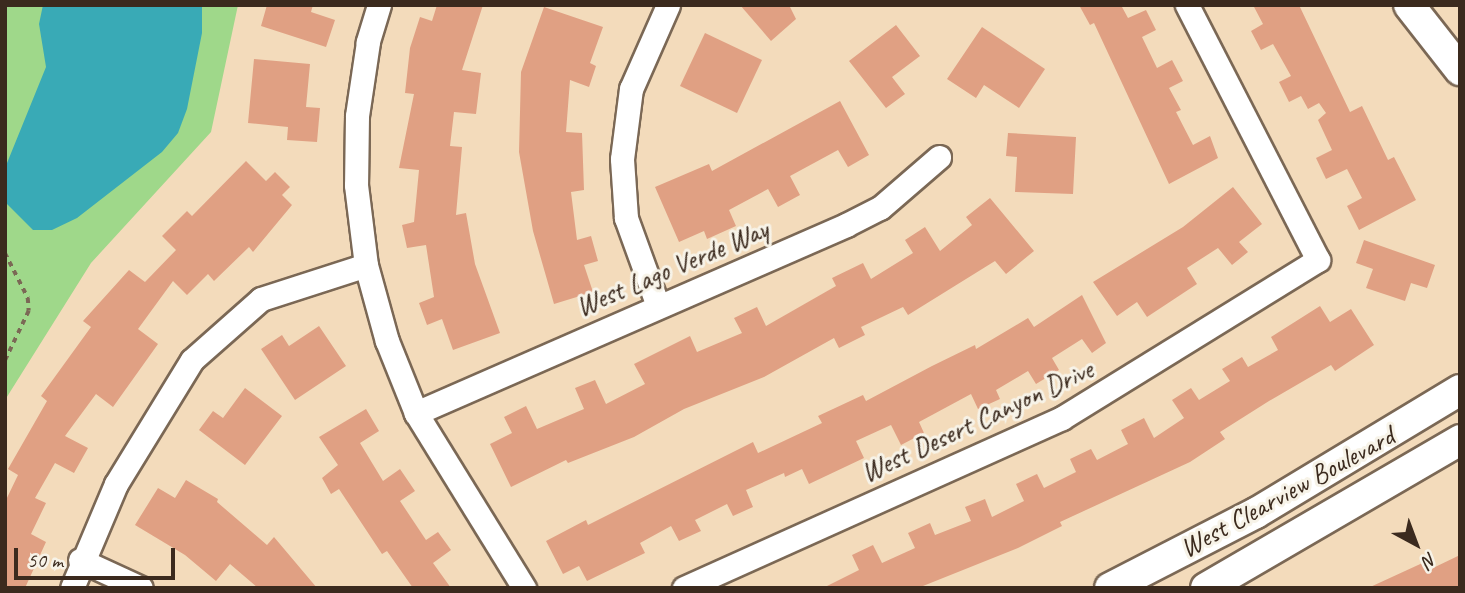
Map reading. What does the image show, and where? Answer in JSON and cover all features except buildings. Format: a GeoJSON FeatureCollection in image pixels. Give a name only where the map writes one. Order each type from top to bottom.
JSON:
{"type":"FeatureCollection","features":[{"type":"Feature","properties":{"kind":"street"},"geometry":{"type":"LineString","coordinates":[[379,5],[368,42],[357,116],[356,185],[366,265],[387,341],[416,413],[524,588]]}},
{"type":"Feature","properties":{"kind":"street"},"geometry":{"type":"LineString","coordinates":[[658,306],[626,218],[622,159],[631,89],[668,5]]}},
{"type":"Feature","properties":{"kind":"street","name":"West Desert Canyon Drive"},"geometry":{"type":"LineString","coordinates":[[684,588],[1062,418],[1318,260],[1187,5]]}},
{"type":"Feature","properties":{"kind":"street"},"geometry":{"type":"LineString","coordinates":[[1409,5],[1460,70]]}},
{"type":"Feature","properties":{"kind":"street","name":"West Lago Verde Way"},"geometry":{"type":"LineString","coordinates":[[416,413],[880,208],[939,157]]}},
{"type":"Feature","properties":{"kind":"street"},"geometry":{"type":"LineString","coordinates":[[72,588],[80,560],[116,484],[192,360],[261,299],[366,265]]}},
{"type":"Feature","properties":{"kind":"street","name":"West Clearview Boulevard"},"geometry":{"type":"LineString","coordinates":[[1110,588],[1255,513],[1460,390]]}},
{"type":"Feature","properties":{"kind":"street","name":"West Clearview Boulevard"},"geometry":{"type":"LineString","coordinates":[[1206,588],[1460,440]]}},
{"type":"Feature","properties":{"kind":"street"},"geometry":{"type":"LineString","coordinates":[[80,560],[141,588]]}},
{"type":"Feature","properties":{"kind":"path"},"geometry":{"type":"LineString","coordinates":[[5,253],[28,298],[29,311],[5,360]]}},
{"type":"Feature","properties":{"kind":"green space"},"geometry":{"type":"Polygon","coordinates":[[[5,5],[238,5],[211,132],[91,263],[5,400],[5,5]]]}},
{"type":"Feature","properties":{"kind":"water"},"geometry":{"type":"Polygon","coordinates":[[[43,5],[202,5],[202,33],[187,109],[178,133],[162,152],[77,218],[52,230],[33,230],[6,203],[5,168],[46,67],[39,24],[43,5]]]}}]}
